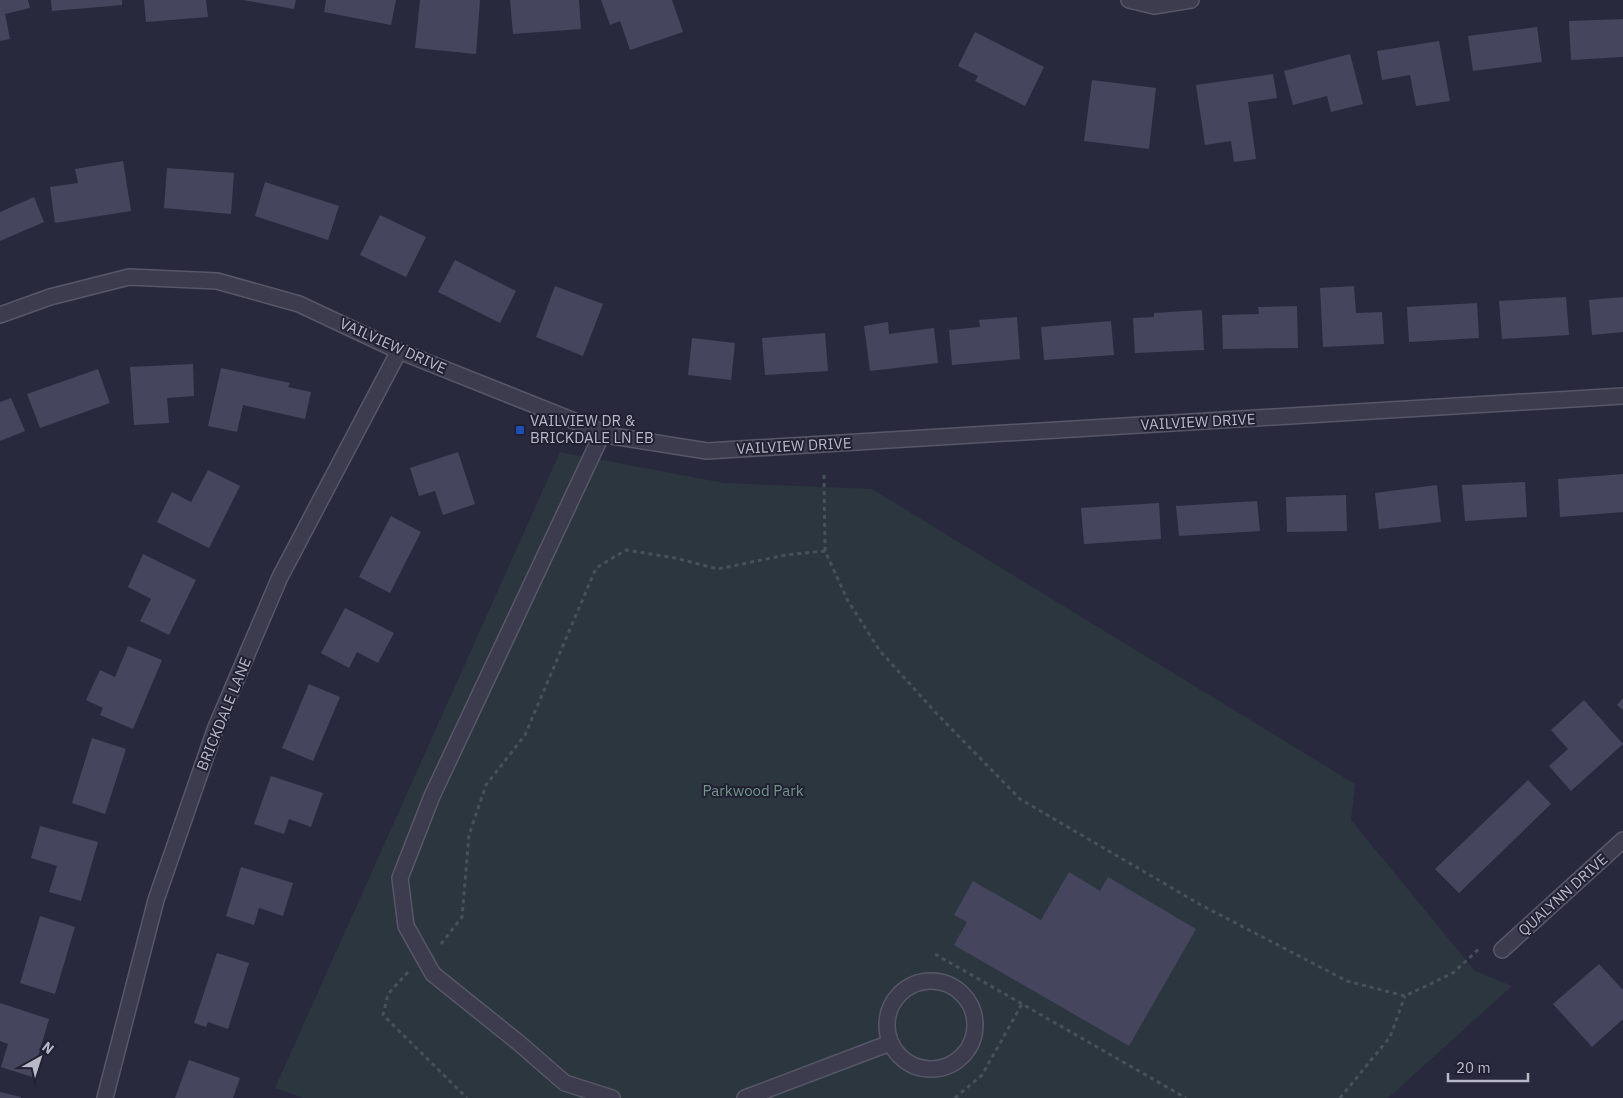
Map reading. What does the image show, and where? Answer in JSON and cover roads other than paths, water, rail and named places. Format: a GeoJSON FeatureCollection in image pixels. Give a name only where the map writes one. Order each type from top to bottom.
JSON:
{"type":"FeatureCollection","features":[{"type":"Feature","properties":{"kind":"street"},"geometry":{"type":"LineString","coordinates":[[1129,0],[1154,6],[1191,0]]}},
{"type":"Feature","properties":{"kind":"street","name":"VAILVIEW DRIVE"},"geometry":{"type":"LineString","coordinates":[[0,315],[50,297],[129,277],[217,281],[299,304],[399,352],[612,436],[707,451],[1623,396]]}},
{"type":"Feature","properties":{"kind":"street","name":"BRICKDALE LANE"},"geometry":{"type":"LineString","coordinates":[[105,1098],[156,900],[216,727],[280,577],[399,352]]}},
{"type":"Feature","properties":{"kind":"street"},"geometry":{"type":"LineString","coordinates":[[603,432],[432,796],[400,878],[406,926],[433,974],[519,1043],[564,1083],[612,1098]]}},
{"type":"Feature","properties":{"kind":"street","name":"QUALYNN DRIVE"},"geometry":{"type":"LineString","coordinates":[[1502,950],[1623,840]]}},
{"type":"Feature","properties":{"kind":"street"},"geometry":{"type":"LineString","coordinates":[[928,980],[943,982],[956,988],[966,998],[973,1010],[976,1025],[973,1040],[966,1053],[954,1063],[940,1068],[925,1069],[911,1064],[899,1055],[890,1043],[886,1029],[887,1014],[893,1001],[902,990],[914,983],[928,980]]}},
{"type":"Feature","properties":{"kind":"street"},"geometry":{"type":"LineString","coordinates":[[745,1098],[890,1043]]}},
{"type":"Feature","properties":{"kind":"place","name":"VAILVIEW DR & BRICKDALE LN EB"},"geometry":{"type":"Point","coordinates":[520,430]}},
{"type":"Feature","properties":{"kind":"park label","name":"Parkwood Park"},"geometry":{"type":"Point","coordinates":[753,791]}}]}
